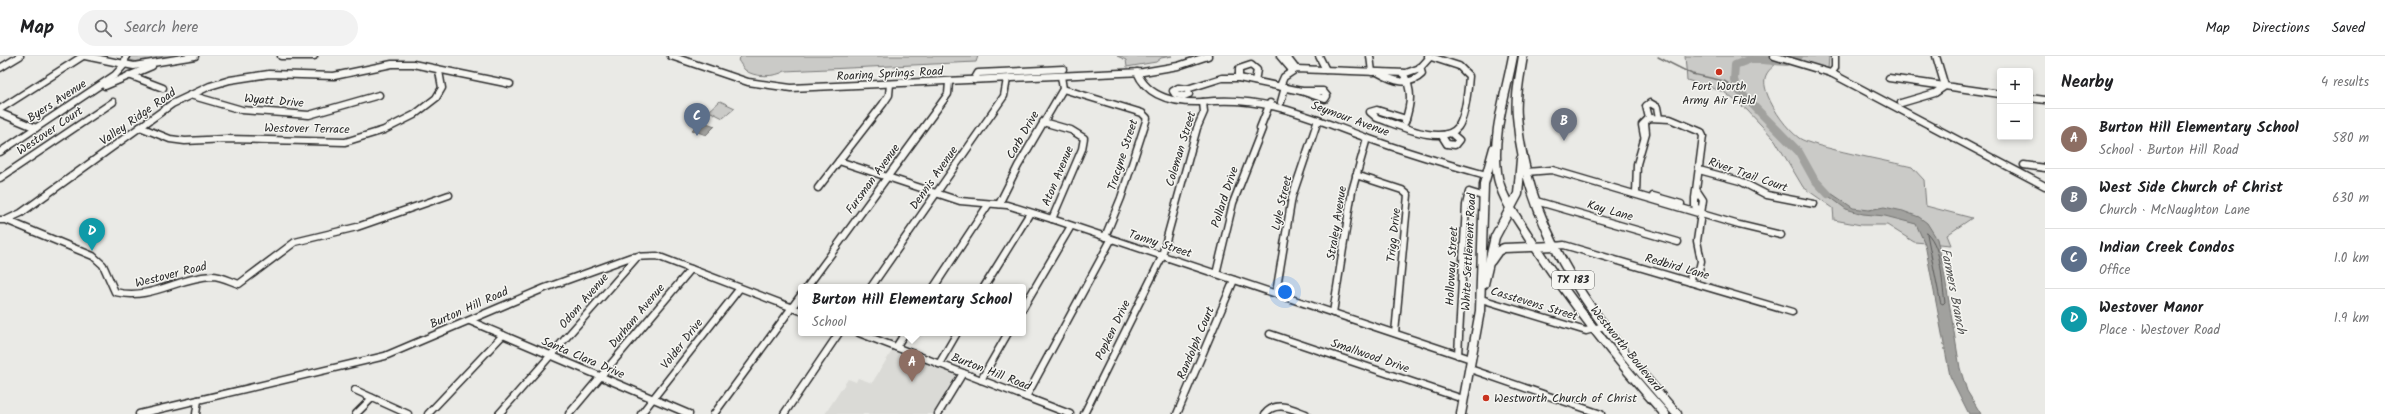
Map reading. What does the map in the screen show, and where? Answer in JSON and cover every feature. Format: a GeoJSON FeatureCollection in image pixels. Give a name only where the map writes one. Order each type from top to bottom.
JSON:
{"type":"FeatureCollection","features":[{"type":"Feature","properties":{"kind":"main road","name":"Westworth Boulevard"},"geometry":{"type":"LineString","coordinates":[[1513,56],[1506,100],[1497,141],[1497,174],[1502,193],[1546,264],[1593,329],[1665,414]]}},
{"type":"Feature","properties":{"kind":"main road","name":"Westworth Boulevard"},"geometry":{"type":"LineString","coordinates":[[1523,56],[1517,102],[1522,152],[1526,172],[1536,201],[1555,246],[1566,268],[1604,326],[1677,414]]}},
{"type":"Feature","properties":{"kind":"main road"},"geometry":{"type":"LineString","coordinates":[[1511,67],[1521,69]]}},
{"type":"Feature","properties":{"kind":"main road"},"geometry":{"type":"LineString","coordinates":[[1506,100],[1517,102]]}},
{"type":"Feature","properties":{"kind":"main road","name":"White Settlement Road"},"geometry":{"type":"LineString","coordinates":[[1461,414],[1470,369],[1481,295],[1480,225],[1482,196],[1486,176],[1497,141]]}},
{"type":"Feature","properties":{"kind":"main road"},"geometry":{"type":"LineString","coordinates":[[1481,295],[1495,237],[1518,194],[1522,152]]}},
{"type":"Feature","properties":{"kind":"main road"},"geometry":{"type":"LineString","coordinates":[[1488,265],[1498,251],[1504,248],[1536,249],[1555,246]]}},
{"type":"Feature","properties":{"kind":"main road"},"geometry":{"type":"LineString","coordinates":[[1523,249],[1546,264]]}},
{"type":"Feature","properties":{"kind":"street"},"geometry":{"type":"LineString","coordinates":[[0,68],[20,56]]}},
{"type":"Feature","properties":{"kind":"street"},"geometry":{"type":"LineString","coordinates":[[0,109],[84,56],[124,65],[158,63],[195,56]]}},
{"type":"Feature","properties":{"kind":"street"},"geometry":{"type":"LineString","coordinates":[[106,61],[125,56],[124,65]]}},
{"type":"Feature","properties":{"kind":"street"},"geometry":{"type":"LineString","coordinates":[[281,56],[314,56]]}},
{"type":"Feature","properties":{"kind":"street","name":"Roaring Springs Road"},"geometry":{"type":"LineString","coordinates":[[671,56],[748,82],[770,87],[804,88],[1137,72],[1178,66],[1208,56]]}},
{"type":"Feature","properties":{"kind":"street"},"geometry":{"type":"LineString","coordinates":[[1280,56],[1294,70]]}},
{"type":"Feature","properties":{"kind":"street"},"geometry":{"type":"LineString","coordinates":[[1286,56],[1294,70]]}},
{"type":"Feature","properties":{"kind":"street"},"geometry":{"type":"LineString","coordinates":[[1319,56],[1326,70]]}},
{"type":"Feature","properties":{"kind":"street"},"geometry":{"type":"LineString","coordinates":[[1370,56],[1375,72],[1390,79],[1409,82],[1418,80],[1422,74],[1420,67]]}},
{"type":"Feature","properties":{"kind":"street"},"geometry":{"type":"LineString","coordinates":[[1774,56],[1831,73],[2045,186]]}},
{"type":"Feature","properties":{"kind":"street"},"geometry":{"type":"LineString","coordinates":[[1831,73],[1835,68],[1834,56]]}},
{"type":"Feature","properties":{"kind":"street"},"geometry":{"type":"LineString","coordinates":[[1936,56],[1945,86]]}},
{"type":"Feature","properties":{"kind":"street"},"geometry":{"type":"LineString","coordinates":[[1281,102],[1284,77],[1294,70],[1403,73],[1420,67],[1429,57],[1459,66],[1469,76],[1467,95],[1458,127],[1452,133],[1442,136],[1427,135],[1372,117],[1370,112],[1377,110],[1406,119]]}},
{"type":"Feature","properties":{"kind":"street"},"geometry":{"type":"LineString","coordinates":[[96,89],[158,63]]}},
{"type":"Feature","properties":{"kind":"street","name":"Valley Ridge Road"},"geometry":{"type":"LineString","coordinates":[[3,220],[21,213],[172,104],[217,83],[253,75],[287,74],[334,76],[392,64],[413,64],[510,84]]}},
{"type":"Feature","properties":{"kind":"street","name":"Byers Avenue"},"geometry":{"type":"LineString","coordinates":[[0,152],[116,75],[124,65]]}},
{"type":"Feature","properties":{"kind":"street"},"geometry":{"type":"LineString","coordinates":[[1239,78],[1239,69],[1251,66],[1257,70],[1255,81]]}},
{"type":"Feature","properties":{"kind":"street"},"geometry":{"type":"LineString","coordinates":[[974,80],[978,73],[1063,69]]}},
{"type":"Feature","properties":{"kind":"street","name":"Westover Terrace"},"geometry":{"type":"LineString","coordinates":[[140,127],[170,139],[185,141],[234,139],[355,141],[389,128],[430,104],[442,88],[439,70]]}},
{"type":"Feature","properties":{"kind":"street","name":"Coleman Street"},"geometry":{"type":"LineString","coordinates":[[1137,72],[1141,84],[1157,95],[1203,102],[1204,112],[1197,128],[1161,255]]}},
{"type":"Feature","properties":{"kind":"street"},"geometry":{"type":"LineString","coordinates":[[1403,73],[1409,82],[1413,99],[1404,127]]}},
{"type":"Feature","properties":{"kind":"street"},"geometry":{"type":"LineString","coordinates":[[1831,73],[1885,104],[1927,123]]}},
{"type":"Feature","properties":{"kind":"street"},"geometry":{"type":"LineString","coordinates":[[116,75],[130,75],[163,88]]}},
{"type":"Feature","properties":{"kind":"street"},"geometry":{"type":"LineString","coordinates":[[1061,76],[1063,89]]}},
{"type":"Feature","properties":{"kind":"street","name":"Dennis Avenue"},"geometry":{"type":"LineString","coordinates":[[873,284],[1004,96],[1007,78]]}},
{"type":"Feature","properties":{"kind":"street"},"geometry":{"type":"LineString","coordinates":[[1187,89],[1189,94],[1183,99],[1173,91],[1178,88],[1187,89],[1222,78],[1239,78],[1301,91]]}},
{"type":"Feature","properties":{"kind":"street"},"geometry":{"type":"LineString","coordinates":[[1889,78],[1997,94]]}},
{"type":"Feature","properties":{"kind":"street","name":"Fursman Avenue"},"geometry":{"type":"LineString","coordinates":[[809,284],[948,94],[949,82]]}},
{"type":"Feature","properties":{"kind":"street"},"geometry":{"type":"LineString","coordinates":[[818,188],[886,100],[890,84]]}},
{"type":"Feature","properties":{"kind":"street"},"geometry":{"type":"LineString","coordinates":[[1901,104],[1935,93],[1945,86]]}},
{"type":"Feature","properties":{"kind":"street","name":"Carb Drive"},"geometry":{"type":"LineString","coordinates":[[999,204],[1018,166],[1063,89]]}},
{"type":"Feature","properties":{"kind":"street","name":"Tracyne Street"},"geometry":{"type":"LineString","coordinates":[[1026,397],[1108,238],[1147,118],[1142,113],[1063,89]]}},
{"type":"Feature","properties":{"kind":"street","name":"Wyatt Drive"},"geometry":{"type":"LineString","coordinates":[[190,95],[242,110],[306,115],[332,110],[380,95]]}},
{"type":"Feature","properties":{"kind":"street"},"geometry":{"type":"LineString","coordinates":[[2033,98],[2045,100]]}},
{"type":"Feature","properties":{"kind":"street","name":"Seymour Avenue"},"geometry":{"type":"LineString","coordinates":[[1203,102],[1230,100],[1270,103],[1367,138],[1486,176]]}},
{"type":"Feature","properties":{"kind":"street","name":"Westover Court"},"geometry":{"type":"LineString","coordinates":[[0,178],[113,102]]}},
{"type":"Feature","properties":{"kind":"street","name":"Pollard Drive"},"geometry":{"type":"LineString","coordinates":[[1216,274],[1233,203],[1270,103]]}},
{"type":"Feature","properties":{"kind":"street"},"geometry":{"type":"LineString","coordinates":[[0,113],[36,128]]}},
{"type":"Feature","properties":{"kind":"street"},"geometry":{"type":"LineString","coordinates":[[1636,194],[1637,164],[1647,129],[1644,123],[1654,118],[1684,125],[1701,132],[1703,136],[1695,206],[1701,213],[1697,241],[1701,261],[1699,270],[1691,273],[1690,282]]}},
{"type":"Feature","properties":{"kind":"street","name":"Lyle Street"},"geometry":{"type":"LineString","coordinates":[[1276,293],[1292,197],[1318,120]]}},
{"type":"Feature","properties":{"kind":"street","name":"Aton Avenue"},"geometry":{"type":"LineString","coordinates":[[1043,122],[1071,130],[1084,138],[1082,149],[1052,219]]}},
{"type":"Feature","properties":{"kind":"street"},"geometry":{"type":"LineString","coordinates":[[1442,136],[1447,144],[1455,145],[1459,140],[1452,133]]}},
{"type":"Feature","properties":{"kind":"street","name":"Straley Avenue"},"geometry":{"type":"LineString","coordinates":[[1333,313],[1352,191],[1367,138]]}},
{"type":"Feature","properties":{"kind":"street","name":"Tanny Street"},"geometry":{"type":"LineString","coordinates":[[839,161],[960,201],[988,205],[999,204],[1052,219],[1471,359]]}},
{"type":"Feature","properties":{"kind":"street"},"geometry":{"type":"LineString","coordinates":[[2024,165],[2045,168]]}},
{"type":"Feature","properties":{"kind":"street"},"geometry":{"type":"LineString","coordinates":[[1526,172],[1552,170],[1781,235]]}},
{"type":"Feature","properties":{"kind":"street","name":"River Trail Court"},"geometry":{"type":"LineString","coordinates":[[1699,170],[1740,181],[1767,195],[1800,203],[1814,204]]}},
{"type":"Feature","properties":{"kind":"street","name":"Trigg Drive"},"geometry":{"type":"LineString","coordinates":[[1356,175],[1402,190],[1408,195],[1395,333]]}},
{"type":"Feature","properties":{"kind":"street","name":"Holloway Street"},"geometry":{"type":"LineString","coordinates":[[1458,355],[1466,205],[1469,192],[1482,196]]}},
{"type":"Feature","properties":{"kind":"street","name":"Westover Road"},"geometry":{"type":"LineString","coordinates":[[3,220],[93,256],[103,265],[115,292],[130,296],[206,276],[221,277],[238,284],[244,282],[282,250],[300,240],[318,235],[342,232],[448,195]]}},
{"type":"Feature","properties":{"kind":"street","name":"Kay Lane"},"geometry":{"type":"LineString","coordinates":[[1536,201],[1678,242]]}},
{"type":"Feature","properties":{"kind":"street"},"geometry":{"type":"LineString","coordinates":[[936,284],[988,205]]}},
{"type":"Feature","properties":{"kind":"street"},"geometry":{"type":"LineString","coordinates":[[986,284],[1030,213]]}},
{"type":"Feature","properties":{"kind":"street"},"geometry":{"type":"LineString","coordinates":[[1026,303],[1071,226]]}},
{"type":"Feature","properties":{"kind":"street","name":"Redbird Lane"},"geometry":{"type":"LineString","coordinates":[[1555,246],[1564,245],[1792,312]]}},
{"type":"Feature","properties":{"kind":"street","name":"Popken Drive"},"geometry":{"type":"LineString","coordinates":[[1084,414],[1161,255]]}},
{"type":"Feature","properties":{"kind":"street","name":"Burton Hill Road"},"geometry":{"type":"LineString","coordinates":[[139,414],[385,356],[545,288],[638,256],[657,256],[798,310]]}},
{"type":"Feature","properties":{"kind":"street","name":"Odom Avenue"},"geometry":{"type":"LineString","coordinates":[[499,414],[638,256]]}},
{"type":"Feature","properties":{"kind":"street","name":"Durham Avenue"},"geometry":{"type":"LineString","coordinates":[[569,414],[691,269]]}},
{"type":"Feature","properties":{"kind":"street","name":"Randolph Court"},"geometry":{"type":"LineString","coordinates":[[1177,414],[1234,280]]}},
{"type":"Feature","properties":{"kind":"street","name":"Volder Drive"},"geometry":{"type":"LineString","coordinates":[[641,414],[740,288]]}},
{"type":"Feature","properties":{"kind":"street","name":"Casstevens Street"},"geometry":{"type":"LineString","coordinates":[[1481,295],[1566,326],[1586,331],[1604,326]]}},
{"type":"Feature","properties":{"kind":"street"},"geometry":{"type":"LineString","coordinates":[[714,414],[798,299]]}},
{"type":"Feature","properties":{"kind":"street","name":"Santa Clara Drive"},"geometry":{"type":"LineString","coordinates":[[470,321],[689,414]]}},
{"type":"Feature","properties":{"kind":"street","name":"Smallwood Drive"},"geometry":{"type":"LineString","coordinates":[[1270,334],[1464,399]]}},
{"type":"Feature","properties":{"kind":"street"},"geometry":{"type":"LineString","coordinates":[[428,414],[503,335]]}},
{"type":"Feature","properties":{"kind":"street"},"geometry":{"type":"LineString","coordinates":[[784,414],[838,336]]}},
{"type":"Feature","properties":{"kind":"street","name":"Burton Hill Road"},"geometry":{"type":"LineString","coordinates":[[867,336],[1070,414]]}},
{"type":"Feature","properties":{"kind":"street"},"geometry":{"type":"LineString","coordinates":[[896,347],[903,336]]}},
{"type":"Feature","properties":{"kind":"street"},"geometry":{"type":"LineString","coordinates":[[939,364],[955,336]]}},
{"type":"Feature","properties":{"kind":"street"},"geometry":{"type":"LineString","coordinates":[[981,380],[1006,336]]}},
{"type":"Feature","properties":{"kind":"street"},"geometry":{"type":"LineString","coordinates":[[1470,369],[1601,414]]}},
{"type":"Feature","properties":{"kind":"street"},"geometry":{"type":"LineString","coordinates":[[938,414],[963,373]]}},
{"type":"Feature","properties":{"kind":"street"},"geometry":{"type":"LineString","coordinates":[[355,390],[408,414]]}},
{"type":"Feature","properties":{"kind":"street"},"geometry":{"type":"LineString","coordinates":[[356,414],[372,398]]}},
{"type":"Feature","properties":{"kind":"street"},"geometry":{"type":"LineString","coordinates":[[196,414],[198,400]]}},
{"type":"Feature","properties":{"kind":"street"},"geometry":{"type":"LineString","coordinates":[[1266,412],[1279,405],[1306,414]]}},
{"type":"Feature","properties":{"kind":"shaded area"},"geometry":{"type":"Polygon","coordinates":[[[129,56],[182,56],[138,62],[130,60],[129,56]]]}},
{"type":"Feature","properties":{"kind":"shaded area"},"geometry":{"type":"Polygon","coordinates":[[[742,56],[978,56],[976,62],[785,71],[765,76],[749,73],[745,70],[738,60],[742,56]]]}},
{"type":"Feature","properties":{"kind":"shaded area"},"geometry":{"type":"Polygon","coordinates":[[[1117,56],[1172,56],[1161,58],[1156,62],[1127,67],[1126,60],[1117,56]]]}},
{"type":"Feature","properties":{"kind":"shaded area"},"geometry":{"type":"Polygon","coordinates":[[[1685,56],[1767,56],[1780,61],[1768,72],[1766,76],[1766,90],[1781,119],[1799,138],[1819,146],[1912,167],[1924,180],[1926,206],[1972,218],[1947,235],[1951,245],[1914,242],[1887,225],[1861,225],[1834,220],[1833,208],[1803,187],[1775,140],[1747,110],[1724,92],[1687,80],[1685,56]]]}},
{"type":"Feature","properties":{"kind":"shaded area"},"geometry":{"type":"Polygon","coordinates":[[[1779,56],[1829,56],[1828,70],[1779,56]]]}},
{"type":"Feature","properties":{"kind":"shaded area"},"geometry":{"type":"Polygon","coordinates":[[[720,101],[735,108],[723,118],[709,111],[720,101]]]}},
{"type":"Feature","properties":{"kind":"shaded area"},"geometry":{"type":"Polygon","coordinates":[[[892,351],[956,375],[933,414],[825,414],[848,379],[856,382],[858,378],[872,383],[892,351]]]}},
{"type":"Feature","properties":{"kind":"water"},"geometry":{"type":"Polygon","coordinates":[[[701,121],[715,126],[706,135],[692,130],[701,121]]]}},
{"type":"Feature","properties":{"kind":"water"},"geometry":{"type":"Polygon","coordinates":[[[1819,185],[1853,208],[1869,210],[1884,207],[1903,211],[1919,217],[1927,223],[1937,239],[1942,260],[1960,368],[1967,391],[1981,414],[1969,414],[1950,376],[1925,244],[1916,224],[1885,216],[1863,214],[1846,209],[1826,194],[1819,185]]]}},
{"type":"Feature","properties":{"kind":"waterway","name":"Farmers Branch"},"geometry":{"type":"LineString","coordinates":[[1796,59],[1799,56]]}},
{"type":"Feature","properties":{"kind":"waterway"},"geometry":{"type":"LineString","coordinates":[[1658,57],[1692,74],[1724,81],[1738,90]]}},
{"type":"Feature","properties":{"kind":"waterway","name":"Farmers Branch"},"geometry":{"type":"LineString","coordinates":[[1786,62],[1751,59],[1735,65],[1734,80],[1738,90],[1799,152],[1814,179],[1828,194]]}},
{"type":"Feature","properties":{"kind":"place","name":"Fort Worth Army Air Field"},"geometry":{"type":"Point","coordinates":[1719,72]}},
{"type":"Feature","properties":{"kind":"place","name":"Indian Creek Condos"},"geometry":{"type":"Point","coordinates":[697,136]}},
{"type":"Feature","properties":{"kind":"place","name":"West Side Church of Christ"},"geometry":{"type":"Point","coordinates":[1564,141]}},
{"type":"Feature","properties":{"kind":"place","name":"Westover Manor"},"geometry":{"type":"Point","coordinates":[92,251]}},
{"type":"Feature","properties":{"kind":"place","name":"Burton Hill Elementary School"},"geometry":{"type":"Point","coordinates":[912,382]}},
{"type":"Feature","properties":{"kind":"place","name":"Westworth Church of Christ"},"geometry":{"type":"Point","coordinates":[1486,398]}}]}
